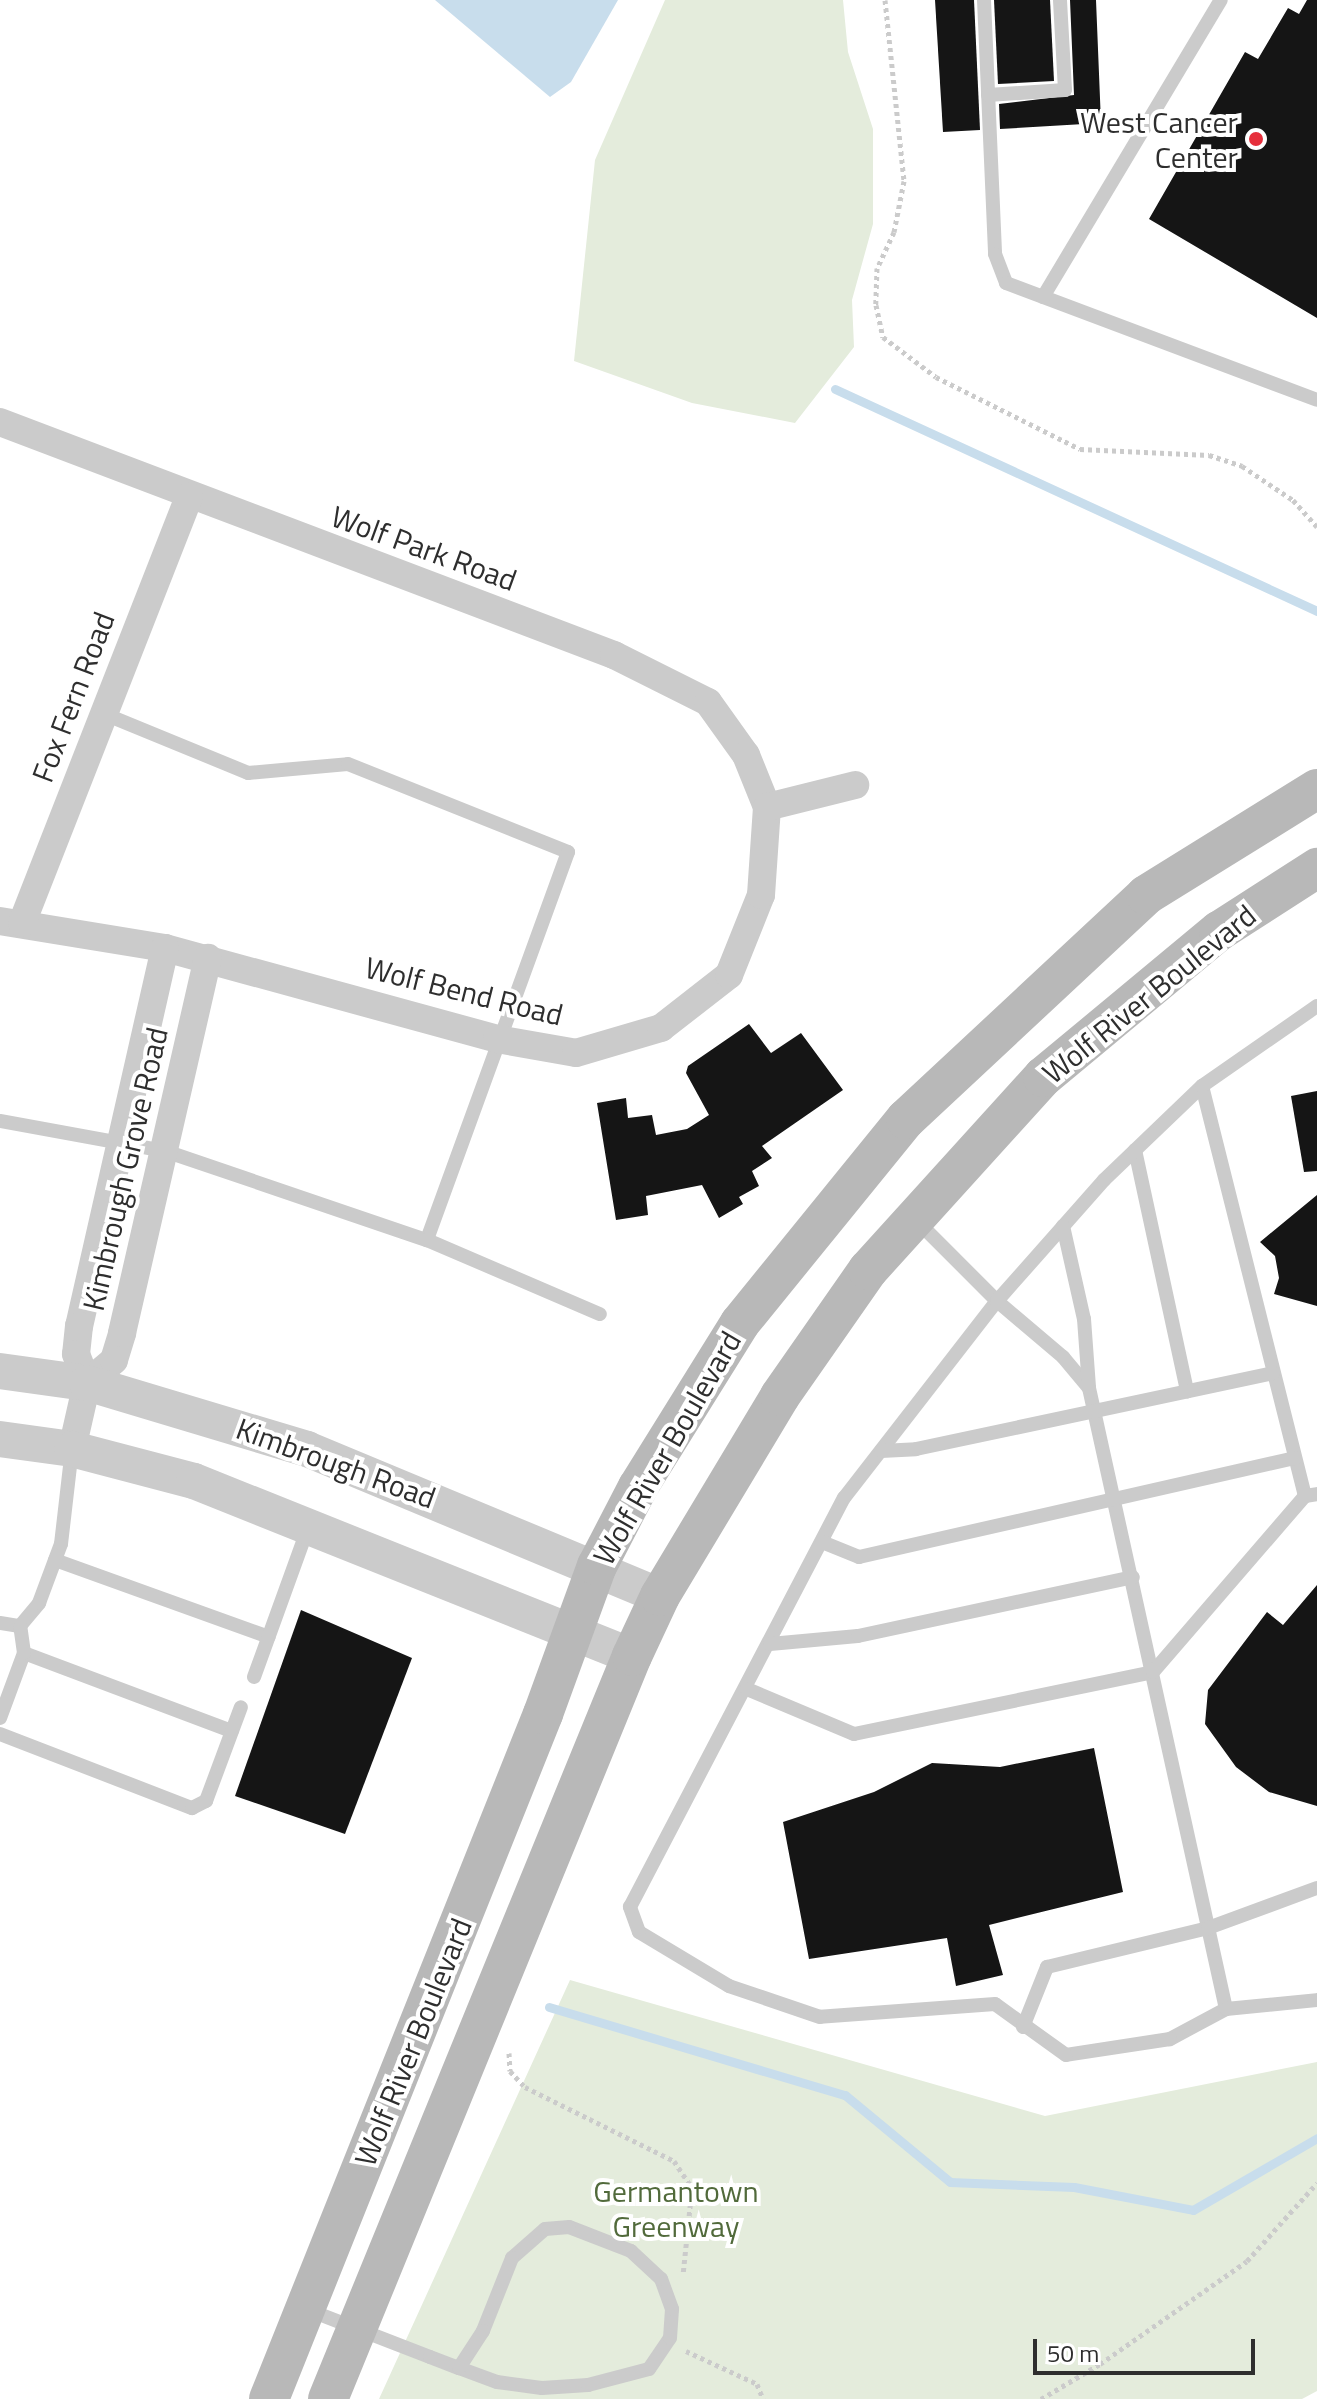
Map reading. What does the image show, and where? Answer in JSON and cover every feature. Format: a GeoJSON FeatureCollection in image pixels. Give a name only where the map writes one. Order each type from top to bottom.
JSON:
{"type":"FeatureCollection","features":[{"type":"Feature","properties":{"kind":"main road","name":"Wolf River Boulevard"},"geometry":{"type":"LineString","coordinates":[[269,2399],[537,1729],[570,1632],[597,1566],[638,1487],[740,1323],[906,1119],[1146,895],[1317,789]]}},
{"type":"Feature","properties":{"kind":"main road","name":"Wolf River Boulevard"},"geometry":{"type":"LineString","coordinates":[[328,2399],[632,1656],[660,1596],[780,1396],[868,1270],[1043,1077],[1219,931],[1317,868]]}},
{"type":"Feature","properties":{"kind":"street","name":"Wolf Park Road"},"geometry":{"type":"LineString","coordinates":[[1,427],[614,655],[708,702],[746,755],[767,807]]}},
{"type":"Feature","properties":{"kind":"street","name":"Fox Fern Road"},"geometry":{"type":"LineString","coordinates":[[11,922],[102,713],[189,497]]}},
{"type":"Feature","properties":{"kind":"street"},"geometry":{"type":"LineString","coordinates":[[767,807],[855,785]]}},
{"type":"Feature","properties":{"kind":"street","name":"Wolf Bend Road"},"geometry":{"type":"LineString","coordinates":[[11,922],[165,948],[497,1039],[576,1053],[661,1028],[729,975],[761,895],[767,807]]}},
{"type":"Feature","properties":{"kind":"street","name":"Kimbrough Grove Road"},"geometry":{"type":"LineString","coordinates":[[72,1449],[87,1383],[76,1354],[79,1326],[165,948]]}},
{"type":"Feature","properties":{"kind":"street","name":"Kimbrough Grove Road"},"geometry":{"type":"LineString","coordinates":[[87,1383],[114,1360],[208,958]]}},
{"type":"Feature","properties":{"kind":"street","name":"Kimbrough Road"},"geometry":{"type":"LineString","coordinates":[[0,1371],[87,1383],[307,1449],[597,1566],[660,1596]]}},
{"type":"Feature","properties":{"kind":"street"},"geometry":{"type":"LineString","coordinates":[[0,1439],[72,1449],[194,1481],[632,1656]]}},
{"type":"Feature","properties":{"kind":"lane"},"geometry":{"type":"LineString","coordinates":[[984,0],[995,254],[1006,283],[1317,400]]}},
{"type":"Feature","properties":{"kind":"lane"},"geometry":{"type":"LineString","coordinates":[[988,95],[1065,90],[1060,0]]}},
{"type":"Feature","properties":{"kind":"lane"},"geometry":{"type":"LineString","coordinates":[[1043,297],[1221,0]]}},
{"type":"Feature","properties":{"kind":"lane"},"geometry":{"type":"LineString","coordinates":[[102,713],[248,773],[348,764],[568,852],[497,1039],[427,1240]]}},
{"type":"Feature","properties":{"kind":"lane"},"geometry":{"type":"LineString","coordinates":[[1317,1006],[1202,1086],[1135,1150],[997,1301],[844,1498],[747,1689],[630,1907],[639,1932],[729,1986],[820,2017],[995,2004],[1066,2055],[1170,2039],[1226,2009],[1317,2000]]}},
{"type":"Feature","properties":{"kind":"lane"},"geometry":{"type":"LineString","coordinates":[[747,1689],[854,1734],[1153,1672],[1311,1495],[1295,1458],[1202,1086]]}},
{"type":"Feature","properties":{"kind":"lane"},"geometry":{"type":"LineString","coordinates":[[0,1121],[165,1151],[427,1240],[600,1314]]}},
{"type":"Feature","properties":{"kind":"lane"},"geometry":{"type":"LineString","coordinates":[[1135,1150],[1187,1391]]}},
{"type":"Feature","properties":{"kind":"lane"},"geometry":{"type":"LineString","coordinates":[[914,1219],[997,1301],[1063,1357],[1089,1388]]}},
{"type":"Feature","properties":{"kind":"lane"},"geometry":{"type":"LineString","coordinates":[[1063,1226],[1084,1319],[1089,1388],[1226,2009]]}},
{"type":"Feature","properties":{"kind":"lane"},"geometry":{"type":"LineString","coordinates":[[881,1451],[916,1449],[1273,1373]]}},
{"type":"Feature","properties":{"kind":"lane"},"geometry":{"type":"LineString","coordinates":[[0,1718],[24,1653],[20,1626],[39,1603],[55,1560],[72,1449]]}},
{"type":"Feature","properties":{"kind":"lane"},"geometry":{"type":"LineString","coordinates":[[822,1542],[859,1557],[1295,1458]]}},
{"type":"Feature","properties":{"kind":"lane"},"geometry":{"type":"LineString","coordinates":[[254,1677],[308,1528]]}},
{"type":"Feature","properties":{"kind":"lane"},"geometry":{"type":"LineString","coordinates":[[55,1560],[269,1637]]}},
{"type":"Feature","properties":{"kind":"lane"},"geometry":{"type":"LineString","coordinates":[[770,1644],[858,1636],[1133,1577]]}},
{"type":"Feature","properties":{"kind":"lane"},"geometry":{"type":"LineString","coordinates":[[0,1623],[20,1626]]}},
{"type":"Feature","properties":{"kind":"lane"},"geometry":{"type":"LineString","coordinates":[[24,1653],[232,1731]]}},
{"type":"Feature","properties":{"kind":"lane"},"geometry":{"type":"LineString","coordinates":[[0,1734],[192,1808],[206,1801],[241,1707]]}},
{"type":"Feature","properties":{"kind":"lane"},"geometry":{"type":"LineString","coordinates":[[1023,2027],[1047,1967],[1208,1928],[1317,1888]]}},
{"type":"Feature","properties":{"kind":"lane"},"geometry":{"type":"LineString","coordinates":[[306,2309],[357,2327],[459,2368],[497,2382],[542,2388],[625,2378],[659,2359],[670,2338],[672,2309],[661,2279],[631,2251],[569,2227],[545,2229],[512,2258],[483,2331],[459,2368]]}},
{"type":"Feature","properties":{"kind":"path"},"geometry":{"type":"LineString","coordinates":[[885,0],[904,181],[894,232],[877,268],[876,305],[883,337],[936,377],[1080,449],[1209,455],[1242,466],[1293,500],[1317,527]]}},
{"type":"Feature","properties":{"kind":"path"},"geometry":{"type":"LineString","coordinates":[[509,2051],[510,2071],[525,2087],[674,2161],[692,2188],[682,2282]]}},
{"type":"Feature","properties":{"kind":"path"},"geometry":{"type":"LineString","coordinates":[[1041,2399],[1100,2364],[1247,2261],[1310,2195],[1317,2183]]}},
{"type":"Feature","properties":{"kind":"path"},"geometry":{"type":"LineString","coordinates":[[676,2345],[757,2384],[763,2399]]}},
{"type":"Feature","properties":{"kind":"green space"},"geometry":{"type":"Polygon","coordinates":[[[665,0],[843,0],[848,52],[873,129],[873,224],[852,300],[854,347],[795,423],[692,403],[574,361],[595,160],[665,0]]]}},
{"type":"Feature","properties":{"kind":"green space","name":"Germantown Greenway"},"geometry":{"type":"Polygon","coordinates":[[[570,1980],[1045,2116],[1317,2062],[1317,2391],[1302,2399],[379,2399],[570,1980]]]}},
{"type":"Feature","properties":{"kind":"water"},"geometry":{"type":"Polygon","coordinates":[[[435,0],[618,0],[571,82],[550,97],[435,0]]]}},
{"type":"Feature","properties":{"kind":"building"},"geometry":{"type":"Polygon","coordinates":[[[935,0],[974,0],[980,130],[943,132],[935,0]]]}},
{"type":"Feature","properties":{"kind":"building"},"geometry":{"type":"Polygon","coordinates":[[[994,0],[1050,0],[1054,81],[998,84],[994,0]]]}},
{"type":"Feature","properties":{"kind":"building"},"geometry":{"type":"Polygon","coordinates":[[[1070,0],[1096,0],[1101,123],[1000,129],[999,104],[1074,95],[1070,0]]]}},
{"type":"Feature","properties":{"kind":"building","name":"West Cancer Center"},"geometry":{"type":"Polygon","coordinates":[[[1307,0],[1317,0],[1317,318],[1149,219],[1245,52],[1258,59],[1288,8],[1299,14],[1307,0]]]}},
{"type":"Feature","properties":{"kind":"building"},"geometry":{"type":"Polygon","coordinates":[[[749,1024],[771,1053],[801,1033],[843,1090],[762,1146],[772,1158],[752,1171],[759,1186],[739,1197],[743,1204],[719,1218],[702,1185],[646,1196],[648,1215],[616,1220],[597,1103],[626,1098],[628,1118],[652,1115],[656,1135],[687,1129],[709,1115],[686,1073],[688,1066],[749,1024]]]}},
{"type":"Feature","properties":{"kind":"building"},"geometry":{"type":"Polygon","coordinates":[[[1317,1091],[1317,1171],[1304,1172],[1291,1096],[1317,1091]]]}},
{"type":"Feature","properties":{"kind":"building"},"geometry":{"type":"Polygon","coordinates":[[[1317,1195],[1317,1306],[1274,1294],[1279,1278],[1275,1256],[1260,1242],[1317,1195]]]}},
{"type":"Feature","properties":{"kind":"building"},"geometry":{"type":"Polygon","coordinates":[[[1317,1585],[1317,1806],[1269,1792],[1236,1767],[1205,1724],[1208,1690],[1267,1612],[1283,1625],[1317,1585]]]}},
{"type":"Feature","properties":{"kind":"building"},"geometry":{"type":"Polygon","coordinates":[[[301,1610],[412,1658],[345,1834],[235,1796],[301,1610]]]}},
{"type":"Feature","properties":{"kind":"building"},"geometry":{"type":"Polygon","coordinates":[[[1094,1748],[1123,1892],[989,1925],[1003,1975],[956,1986],[947,1938],[809,1959],[783,1822],[874,1792],[932,1763],[1000,1767],[1094,1748]]]}},
{"type":"Feature","properties":{"kind":"waterway"},"geometry":{"type":"LineString","coordinates":[[835,389],[1317,611]]}},
{"type":"Feature","properties":{"kind":"waterway"},"geometry":{"type":"LineString","coordinates":[[549,2007],[845,2095],[950,2182],[1074,2187],[1193,2210],[1317,2138]]}},
{"type":"Feature","properties":{"kind":"place","name":"West Cancer Center"},"geometry":{"type":"Point","coordinates":[1256,139]}}]}
